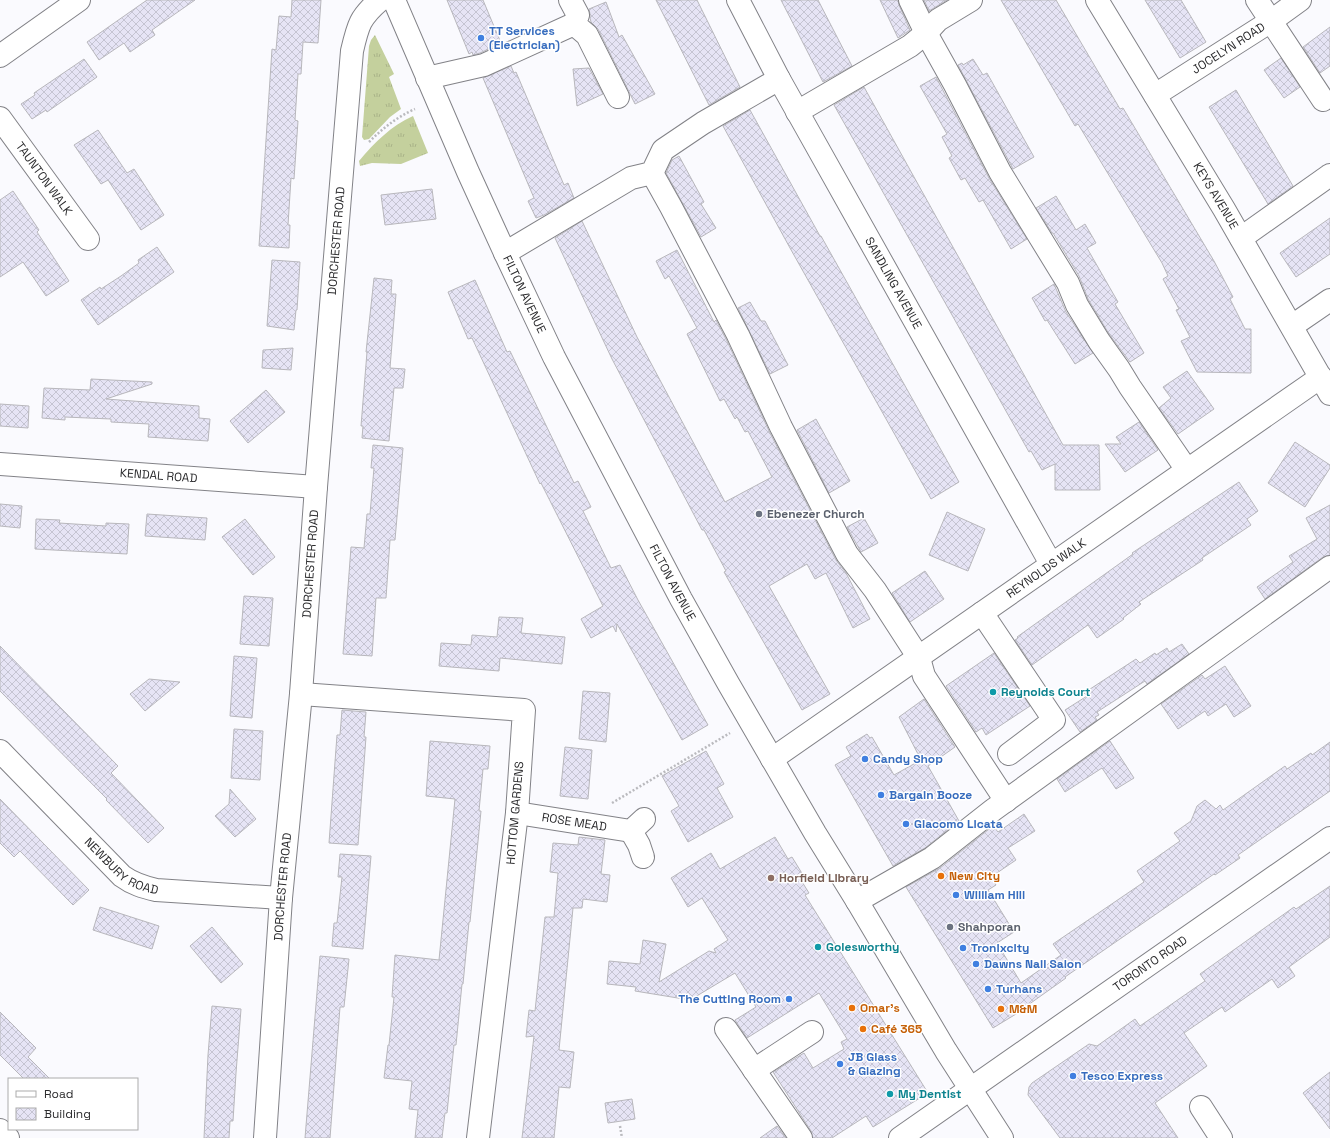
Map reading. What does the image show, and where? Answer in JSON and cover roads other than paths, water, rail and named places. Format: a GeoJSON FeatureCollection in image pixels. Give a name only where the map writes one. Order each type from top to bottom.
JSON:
{"type":"FeatureCollection","features":[{"type":"Feature","properties":{"kind":"street"},"geometry":{"type":"LineString","coordinates":[[0,56],[80,0]]}},
{"type":"Feature","properties":{"kind":"street","name":"DORCHESTER ROAD"},"geometry":{"type":"LineString","coordinates":[[265,1138],[281,898],[301,694],[316,487],[352,51],[361,19],[380,0]]}},
{"type":"Feature","properties":{"kind":"street","name":"FILTON AVENUE"},"geometry":{"type":"LineString","coordinates":[[394,0],[505,253],[558,363],[681,599],[815,833],[858,901],[918,1005],[1002,1138]]}},
{"type":"Feature","properties":{"kind":"street"},"geometry":{"type":"LineString","coordinates":[[427,78],[484,65],[574,24],[578,15],[570,0]]}},
{"type":"Feature","properties":{"kind":"street","name":"SANDLING AVENUE"},"geometry":{"type":"LineString","coordinates":[[738,0],[797,112],[1051,564]]}},
{"type":"Feature","properties":{"kind":"street"},"geometry":{"type":"LineString","coordinates":[[910,0],[1000,172],[1068,283],[1077,305],[1099,341],[1187,470]]}},
{"type":"Feature","properties":{"kind":"street"},"geometry":{"type":"LineString","coordinates":[[797,112],[910,46],[926,33],[938,20],[971,0]]}},
{"type":"Feature","properties":{"kind":"street","name":"KEYS AVENUE"},"geometry":{"type":"LineString","coordinates":[[1097,0],[1241,238],[1326,386]]}},
{"type":"Feature","properties":{"kind":"street"},"geometry":{"type":"LineString","coordinates":[[1257,0],[1323,100]]}},
{"type":"Feature","properties":{"kind":"street","name":"JOCELYN ROAD"},"geometry":{"type":"LineString","coordinates":[[1155,95],[1300,0]]}},
{"type":"Feature","properties":{"kind":"street"},"geometry":{"type":"LineString","coordinates":[[574,24],[587,35],[618,97]]}},
{"type":"Feature","properties":{"kind":"street"},"geometry":{"type":"LineString","coordinates":[[505,253],[631,178],[652,173],[664,150],[703,123],[779,79]]}},
{"type":"Feature","properties":{"kind":"street","name":"TAUNTON WALK"},"geometry":{"type":"LineString","coordinates":[[0,118],[88,239]]}},
{"type":"Feature","properties":{"kind":"street"},"geometry":{"type":"LineString","coordinates":[[652,173],[671,206],[738,335],[781,427],[847,554],[875,590],[918,658],[924,676],[1006,801]]}},
{"type":"Feature","properties":{"kind":"street"},"geometry":{"type":"LineString","coordinates":[[1241,238],[1330,175]]}},
{"type":"Feature","properties":{"kind":"street"},"geometry":{"type":"LineString","coordinates":[[1292,326],[1330,300]]}},
{"type":"Feature","properties":{"kind":"street","name":"REYNOLDS WALK"},"geometry":{"type":"LineString","coordinates":[[772,759],[1187,470],[1326,386]]}},
{"type":"Feature","properties":{"kind":"street","name":"KENDAL ROAD"},"geometry":{"type":"LineString","coordinates":[[0,464],[316,487]]}},
{"type":"Feature","properties":{"kind":"street"},"geometry":{"type":"LineString","coordinates":[[858,901],[932,858],[1006,801],[1330,566]]}},
{"type":"Feature","properties":{"kind":"street"},"geometry":{"type":"LineString","coordinates":[[982,613],[1054,720],[1009,754]]}},
{"type":"Feature","properties":{"kind":"street","name":"HOTTOM GARDENS"},"geometry":{"type":"LineString","coordinates":[[301,694],[524,710],[517,813],[478,1138]]}},
{"type":"Feature","properties":{"kind":"street","name":"NEWBURY ROAD"},"geometry":{"type":"LineString","coordinates":[[0,751],[122,876],[130,882],[142,887],[156,890],[281,898]]}},
{"type":"Feature","properties":{"kind":"street","name":"ROSE MEAD"},"geometry":{"type":"LineString","coordinates":[[517,813],[578,822],[637,825],[639,845],[643,857]]}},
{"type":"Feature","properties":{"kind":"street","name":"TORONTO ROAD"},"geometry":{"type":"LineString","coordinates":[[900,1138],[1330,838]]}},
{"type":"Feature","properties":{"kind":"street"},"geometry":{"type":"LineString","coordinates":[[726,1029],[801,1138]]}},
{"type":"Feature","properties":{"kind":"street"},"geometry":{"type":"LineString","coordinates":[[754,1070],[812,1032]]}},
{"type":"Feature","properties":{"kind":"street"},"geometry":{"type":"LineString","coordinates":[[1200,1107],[1221,1138]]}},
{"type":"Feature","properties":{"kind":"street"},"geometry":{"type":"LineString","coordinates":[[0,1130],[8,1138]]}},
{"type":"Feature","properties":{"kind":"place","name":"TT Services (Electrician)"},"geometry":{"type":"Point","coordinates":[481,38]}},
{"type":"Feature","properties":{"kind":"place","name":"Ebenezer Church"},"geometry":{"type":"Point","coordinates":[759,514]}},
{"type":"Feature","properties":{"kind":"place","name":"Reynolds Court"},"geometry":{"type":"Point","coordinates":[993,692]}},
{"type":"Feature","properties":{"kind":"place","name":"Candy Shop"},"geometry":{"type":"Point","coordinates":[865,759]}},
{"type":"Feature","properties":{"kind":"place","name":"Bargain Booze"},"geometry":{"type":"Point","coordinates":[881,795]}},
{"type":"Feature","properties":{"kind":"place","name":"Giacomo Licata"},"geometry":{"type":"Point","coordinates":[906,824]}},
{"type":"Feature","properties":{"kind":"place","name":"New City"},"geometry":{"type":"Point","coordinates":[941,876]}},
{"type":"Feature","properties":{"kind":"place","name":"Horfield Library"},"geometry":{"type":"Point","coordinates":[771,878]}},
{"type":"Feature","properties":{"kind":"place","name":"William Hill"},"geometry":{"type":"Point","coordinates":[956,895]}},
{"type":"Feature","properties":{"kind":"place","name":"Shahporan"},"geometry":{"type":"Point","coordinates":[950,927]}},
{"type":"Feature","properties":{"kind":"place","name":"Golesworthy"},"geometry":{"type":"Point","coordinates":[818,947]}},
{"type":"Feature","properties":{"kind":"place","name":"Tronixcity"},"geometry":{"type":"Point","coordinates":[963,948]}},
{"type":"Feature","properties":{"kind":"place","name":"Dawns Nail Salon"},"geometry":{"type":"Point","coordinates":[976,964]}},
{"type":"Feature","properties":{"kind":"place","name":"Turhans"},"geometry":{"type":"Point","coordinates":[988,989]}},
{"type":"Feature","properties":{"kind":"place","name":"The Cutting Room"},"geometry":{"type":"Point","coordinates":[789,999]}},
{"type":"Feature","properties":{"kind":"place","name":"Omar's"},"geometry":{"type":"Point","coordinates":[852,1008]}},
{"type":"Feature","properties":{"kind":"place","name":"M&M"},"geometry":{"type":"Point","coordinates":[1001,1009]}},
{"type":"Feature","properties":{"kind":"place","name":"Café 365"},"geometry":{"type":"Point","coordinates":[863,1029]}},
{"type":"Feature","properties":{"kind":"place","name":"JB Glass & Glazing"},"geometry":{"type":"Point","coordinates":[840,1064]}},
{"type":"Feature","properties":{"kind":"place","name":"Tesco Express"},"geometry":{"type":"Point","coordinates":[1073,1076]}},
{"type":"Feature","properties":{"kind":"place","name":"My Dentist"},"geometry":{"type":"Point","coordinates":[890,1094]}}]}
